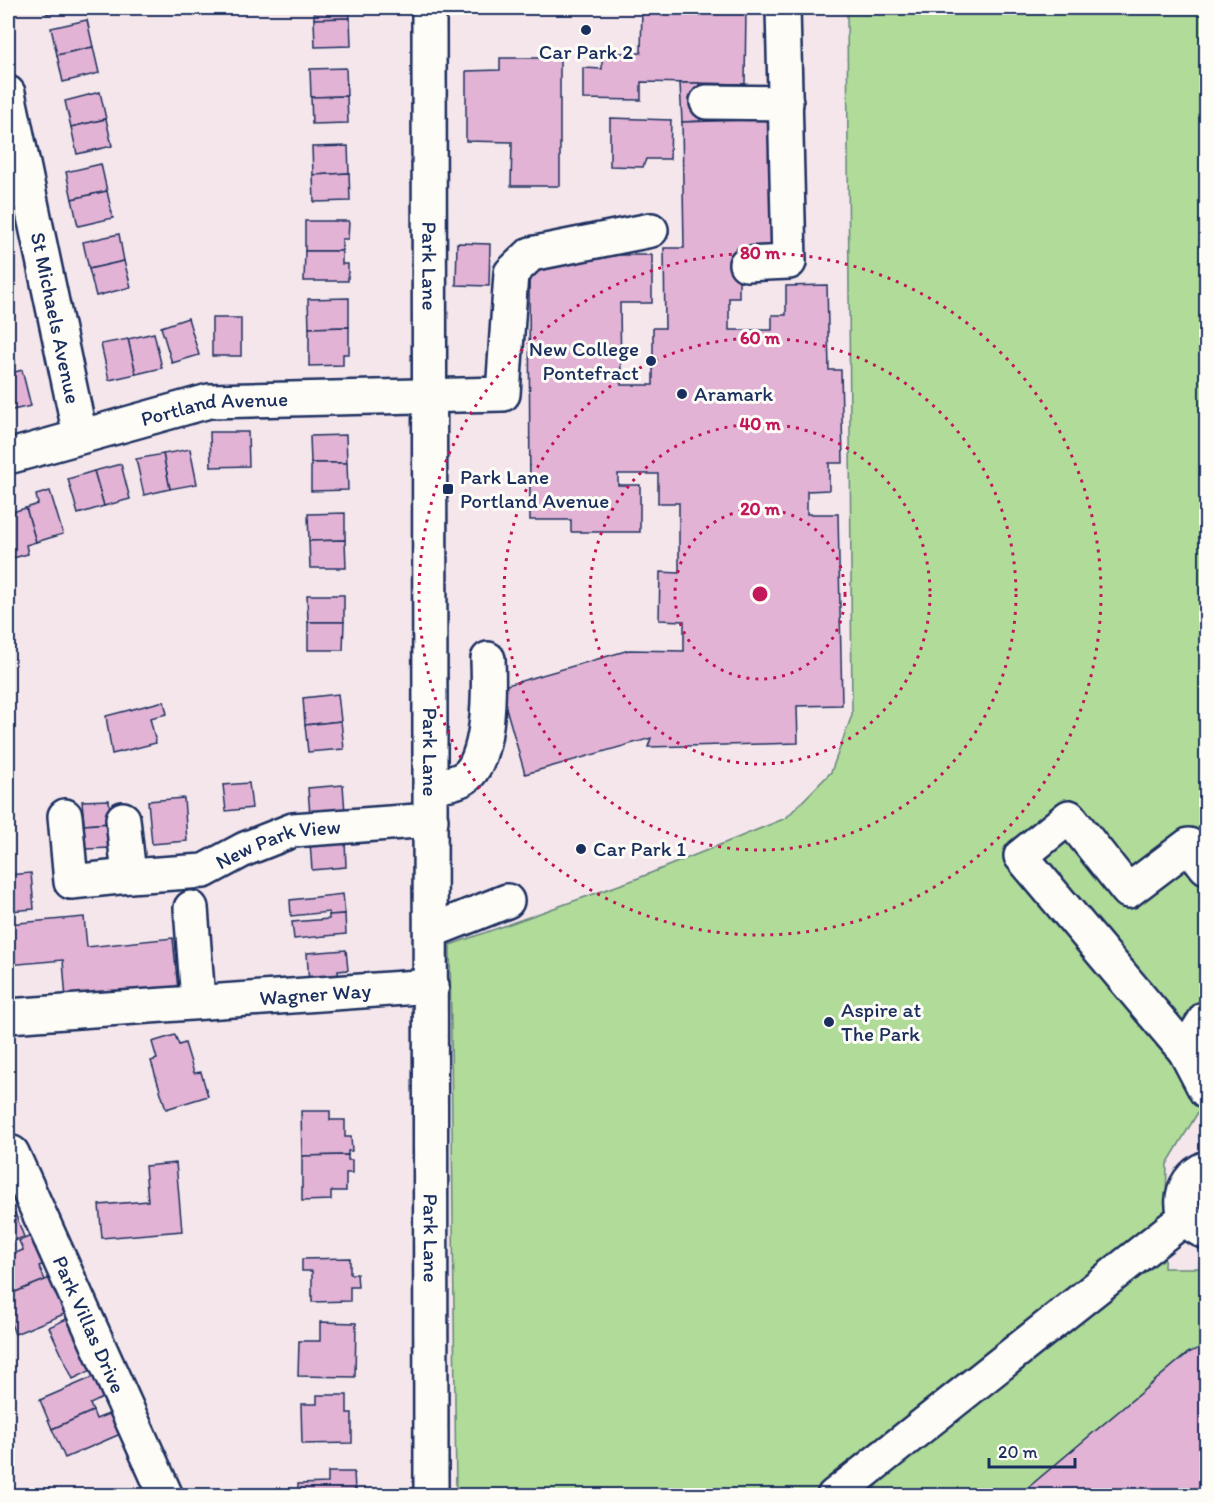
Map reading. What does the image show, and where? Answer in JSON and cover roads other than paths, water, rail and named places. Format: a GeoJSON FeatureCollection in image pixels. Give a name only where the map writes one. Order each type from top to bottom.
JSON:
{"type":"FeatureCollection","features":[{"type":"Feature","properties":{"kind":"street","name":"Park Lane"},"geometry":{"type":"LineString","coordinates":[[429,8],[431,1496]]}},
{"type":"Feature","properties":{"kind":"street"},"geometry":{"type":"LineString","coordinates":[[746,264],[789,262],[783,8]]}},
{"type":"Feature","properties":{"kind":"street","name":"St Michaels Avenue"},"geometry":{"type":"LineString","coordinates":[[8,93],[80,435]]}},
{"type":"Feature","properties":{"kind":"street"},"geometry":{"type":"LineString","coordinates":[[707,102],[786,103]]}},
{"type":"Feature","properties":{"kind":"street","name":"Portland Avenue"},"geometry":{"type":"LineString","coordinates":[[8,457],[80,435],[209,401],[428,398],[503,394],[511,273],[517,264],[531,254],[651,230]]}},
{"type":"Feature","properties":{"kind":"street"},"geometry":{"type":"LineString","coordinates":[[430,787],[463,779],[478,764],[489,699],[488,658]]}},
{"type":"Feature","properties":{"kind":"street","name":"New Park View"},"geometry":{"type":"LineString","coordinates":[[65,816],[71,882],[204,871],[245,849],[293,830],[431,820]]}},
{"type":"Feature","properties":{"kind":"street"},"geometry":{"type":"LineString","coordinates":[[1206,867],[1189,845],[1128,891],[1069,817],[1022,856],[1185,1051],[1206,1091]]}},
{"type":"Feature","properties":{"kind":"street"},"geometry":{"type":"LineString","coordinates":[[123,819],[129,876]]}},
{"type":"Feature","properties":{"kind":"street"},"geometry":{"type":"LineString","coordinates":[[431,931],[507,901]]}},
{"type":"Feature","properties":{"kind":"street"},"geometry":{"type":"LineString","coordinates":[[191,908],[198,1001]]}},
{"type":"Feature","properties":{"kind":"street","name":"Wagner Way"},"geometry":{"type":"LineString","coordinates":[[8,1016],[432,986]]}},
{"type":"Feature","properties":{"kind":"street"},"geometry":{"type":"LineString","coordinates":[[1185,1051],[1206,1018]]}},
{"type":"Feature","properties":{"kind":"street","name":"Park Villas Drive"},"geometry":{"type":"LineString","coordinates":[[12,1153],[166,1496]]}},
{"type":"Feature","properties":{"kind":"street"},"geometry":{"type":"LineString","coordinates":[[834,1496],[1196,1224],[1182,1207],[1185,1186],[1198,1171],[1206,1168]]}},
{"type":"Feature","properties":{"kind":"place","name":"Car Park 2"},"geometry":{"type":"Point","coordinates":[586,30]}},
{"type":"Feature","properties":{"kind":"place","name":"New College Pontefract"},"geometry":{"type":"Point","coordinates":[651,361]}},
{"type":"Feature","properties":{"kind":"place","name":"Aramark"},"geometry":{"type":"Point","coordinates":[682,394]}},
{"type":"Feature","properties":{"kind":"place","name":"Park Lane Portland Avenue"},"geometry":{"type":"Point","coordinates":[448,489]}},
{"type":"Feature","properties":{"kind":"place","name":"Car Park 1"},"geometry":{"type":"Point","coordinates":[581,849]}},
{"type":"Feature","properties":{"kind":"place","name":"Aspire at The Park"},"geometry":{"type":"Point","coordinates":[829,1022]}}]}
